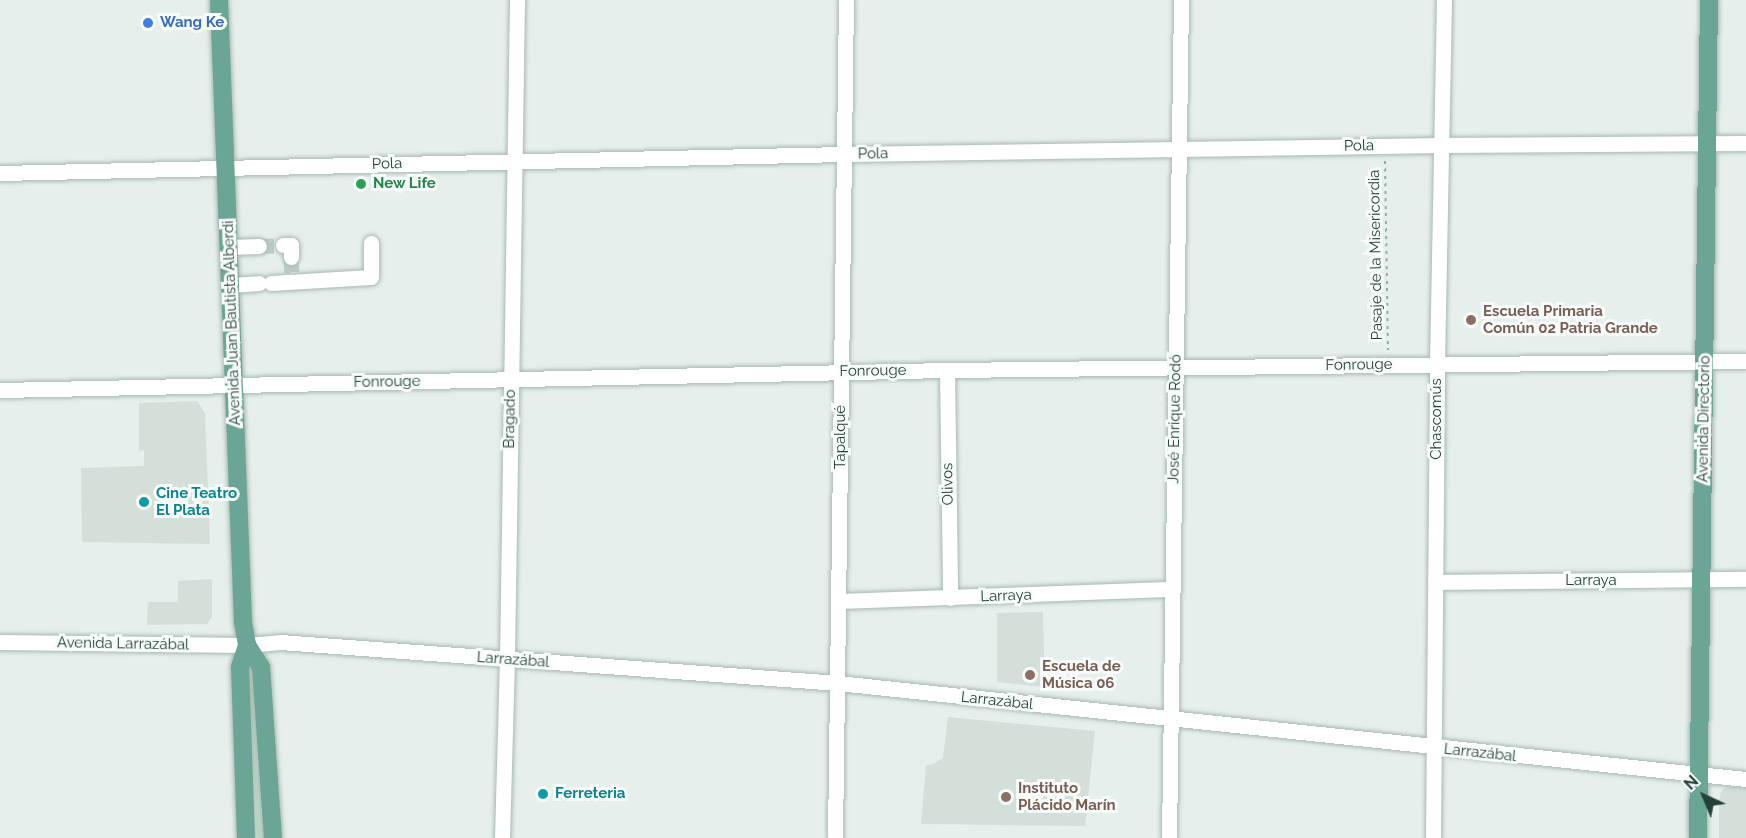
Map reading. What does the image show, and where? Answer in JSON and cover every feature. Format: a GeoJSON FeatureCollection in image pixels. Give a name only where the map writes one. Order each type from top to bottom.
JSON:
{"type":"FeatureCollection","features":[{"type":"Feature","properties":{"kind":"main road","name":"Avenida Juan Bautista Alberdi"},"geometry":{"type":"LineString","coordinates":[[219,0],[243,622],[247,645],[261,667],[273,838]]}},
{"type":"Feature","properties":{"kind":"main road","name":"Avenida Directorio"},"geometry":{"type":"LineString","coordinates":[[1698,838],[1709,0]]}},
{"type":"Feature","properties":{"kind":"main road","name":"Avenida Juan Bautista Alberdi"},"geometry":{"type":"LineString","coordinates":[[246,838],[240,667],[247,645]]}},
{"type":"Feature","properties":{"kind":"street","name":"Bragado"},"geometry":{"type":"LineString","coordinates":[[502,838],[517,0]]}},
{"type":"Feature","properties":{"kind":"street","name":"Tapalqué"},"geometry":{"type":"LineString","coordinates":[[835,838],[840,601],[846,0]]}},
{"type":"Feature","properties":{"kind":"street","name":"José Enrique Rodó"},"geometry":{"type":"LineString","coordinates":[[1169,838],[1181,0]]}},
{"type":"Feature","properties":{"kind":"street","name":"Chascomús"},"geometry":{"type":"LineString","coordinates":[[1433,838],[1437,364],[1444,0]]}},
{"type":"Feature","properties":{"kind":"street","name":"Pola"},"geometry":{"type":"LineString","coordinates":[[0,173],[844,154],[1443,145],[1746,144]]}},
{"type":"Feature","properties":{"kind":"street"},"geometry":{"type":"LineString","coordinates":[[231,285],[265,283],[292,278],[371,277],[370,243]]}},
{"type":"Feature","properties":{"kind":"street"},"geometry":{"type":"LineString","coordinates":[[230,246],[259,246]]}},
{"type":"Feature","properties":{"kind":"street","name":"Fonrouge"},"geometry":{"type":"LineString","coordinates":[[0,390],[947,370],[1746,361]]}},
{"type":"Feature","properties":{"kind":"street","name":"Olivos"},"geometry":{"type":"LineString","coordinates":[[947,370],[950,598]]}},
{"type":"Feature","properties":{"kind":"street","name":"Larraya"},"geometry":{"type":"LineString","coordinates":[[1436,582],[1746,579]]}},
{"type":"Feature","properties":{"kind":"street","name":"Larraya"},"geometry":{"type":"LineString","coordinates":[[840,601],[1173,589]]}},
{"type":"Feature","properties":{"kind":"street","name":"Avenida Larrazábal"},"geometry":{"type":"LineString","coordinates":[[0,642],[247,645]]}},
{"type":"Feature","properties":{"kind":"street","name":"Larrazábal"},"geometry":{"type":"LineString","coordinates":[[247,645],[280,642],[838,683],[1434,748],[1746,779]]}},
{"type":"Feature","properties":{"kind":"path","name":"Pasaje de la Misericordia"},"geometry":{"type":"LineString","coordinates":[[1385,146],[1388,365]]}},
{"type":"Feature","properties":{"kind":"shaded area"},"geometry":{"type":"Polygon","coordinates":[[[197,401],[205,413],[210,544],[82,542],[81,468],[144,466],[144,450],[139,451],[139,403],[197,401]]]}},
{"type":"Feature","properties":{"kind":"shaded area"},"geometry":{"type":"Polygon","coordinates":[[[212,579],[212,617],[207,624],[147,625],[148,602],[178,602],[178,581],[212,579]]]}},
{"type":"Feature","properties":{"kind":"shaded area"},"geometry":{"type":"Polygon","coordinates":[[[1043,612],[1045,687],[997,682],[997,613],[1043,612]]]}},
{"type":"Feature","properties":{"kind":"shaded area","name":"Instituto Plácido Marín"},"geometry":{"type":"Polygon","coordinates":[[[948,717],[1095,731],[1085,826],[921,824],[926,765],[931,765],[943,758],[948,717]]]}},
{"type":"Feature","properties":{"kind":"shaded area"},"geometry":{"type":"Polygon","coordinates":[[[1728,787],[1746,787],[1746,838],[1719,838],[1719,800],[1722,790],[1728,787]]]}},
{"type":"Feature","properties":{"kind":"green space"},"geometry":{"type":"Polygon","coordinates":[[[254,674],[263,838],[258,838],[257,834],[249,675],[254,674]]]}},
{"type":"Feature","properties":{"kind":"tunnel"},"geometry":{"type":"LineString","coordinates":[[259,246],[283,245]]}},
{"type":"Feature","properties":{"kind":"tunnel"},"geometry":{"type":"LineString","coordinates":[[291,257],[292,276]]}},
{"type":"Feature","properties":{"kind":"place","name":"Wang Ke"},"geometry":{"type":"Point","coordinates":[148,23]}},
{"type":"Feature","properties":{"kind":"place","name":"New Life"},"geometry":{"type":"Point","coordinates":[361,184]}},
{"type":"Feature","properties":{"kind":"place","name":"Escuela Primaria Común 02 Patria Grande"},"geometry":{"type":"Point","coordinates":[1471,320]}},
{"type":"Feature","properties":{"kind":"place","name":"Cine Teatro El Plata"},"geometry":{"type":"Point","coordinates":[144,502]}},
{"type":"Feature","properties":{"kind":"place","name":"Escuela de Música 06"},"geometry":{"type":"Point","coordinates":[1030,675]}},
{"type":"Feature","properties":{"kind":"place","name":"Ferreteria"},"geometry":{"type":"Point","coordinates":[543,794]}},
{"type":"Feature","properties":{"kind":"place","name":"Instituto Plácido Marín"},"geometry":{"type":"Point","coordinates":[1006,797]}}]}
